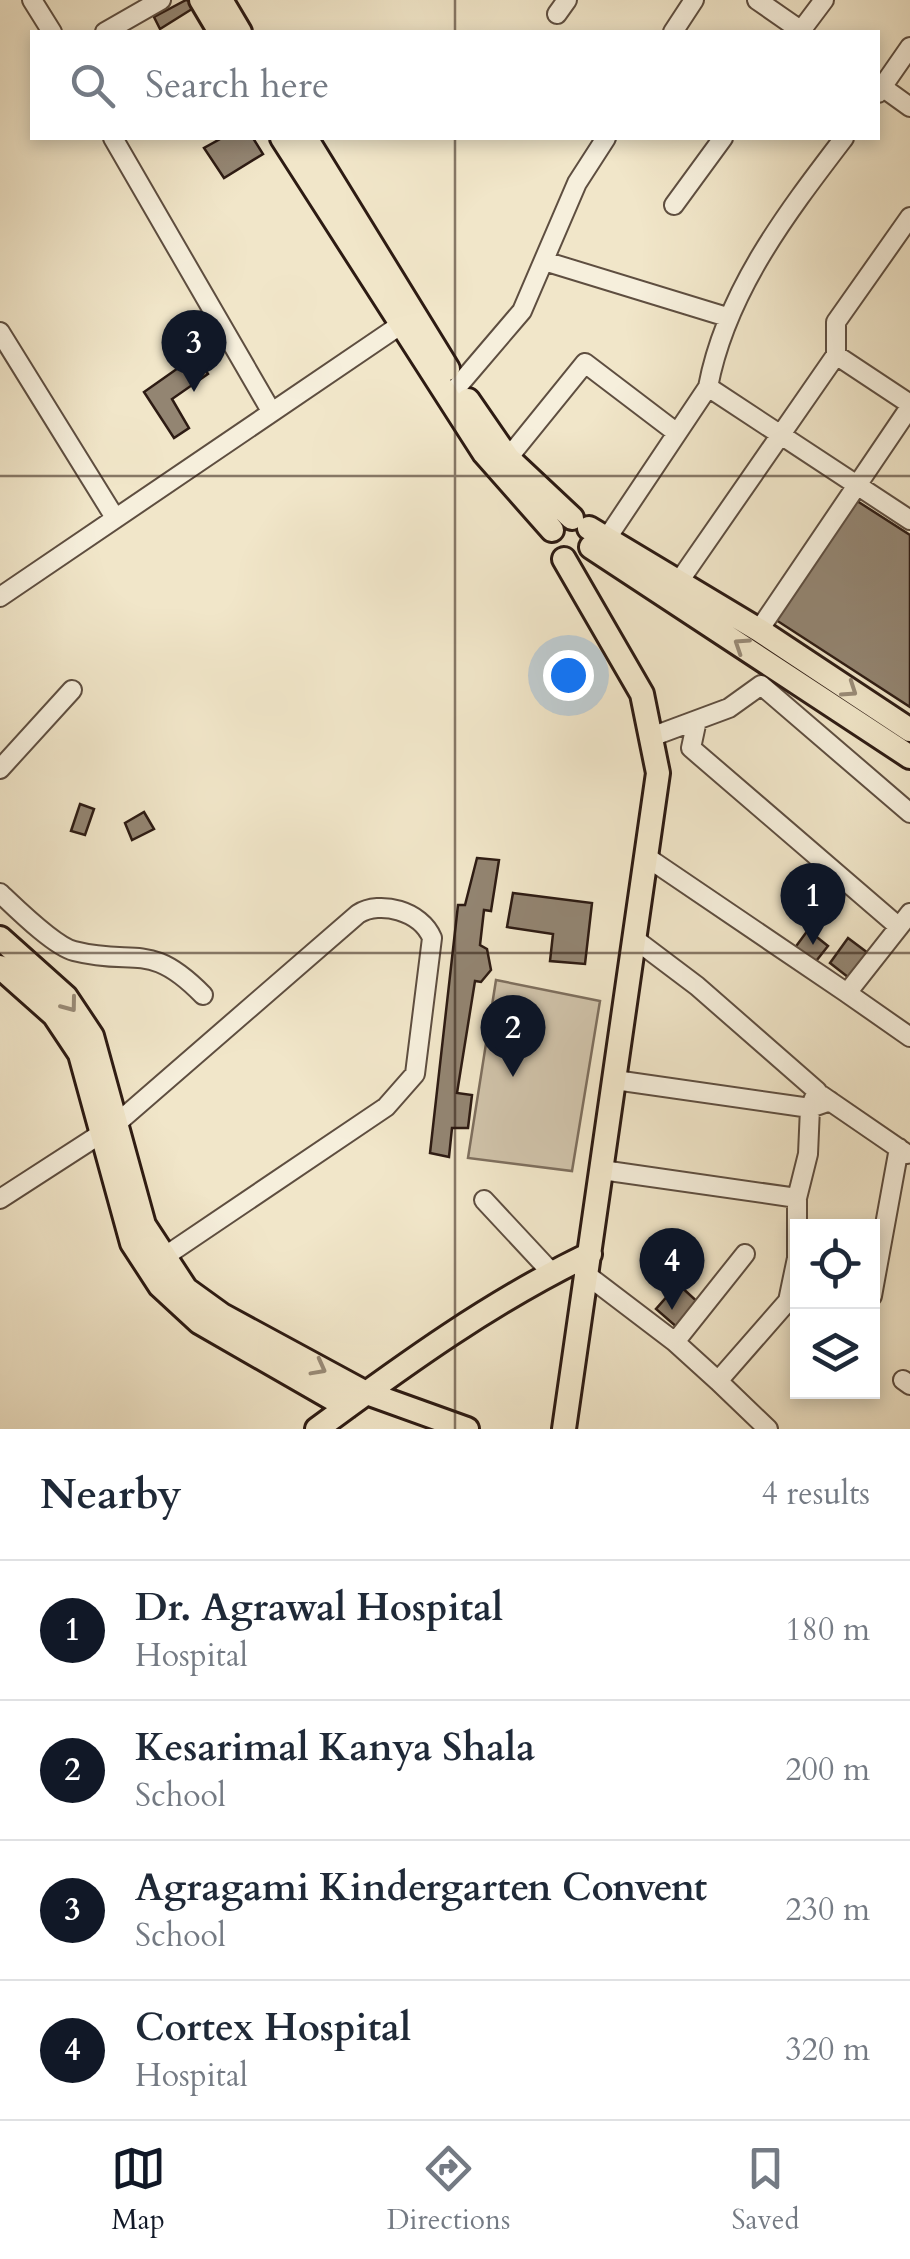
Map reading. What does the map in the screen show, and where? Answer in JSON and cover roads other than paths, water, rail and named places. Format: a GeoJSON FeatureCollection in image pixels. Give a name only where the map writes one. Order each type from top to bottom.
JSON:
{"type":"FeatureCollection","features":[{"type":"Feature","properties":{"kind":"main road"},"geometry":{"type":"LineString","coordinates":[[201,0],[228,11]]}},
{"type":"Feature","properties":{"kind":"main road"},"geometry":{"type":"LineString","coordinates":[[283,140],[508,458],[588,538],[680,580],[910,730]]}},
{"type":"Feature","properties":{"kind":"main road"},"geometry":{"type":"LineString","coordinates":[[307,140],[492,464],[767,675],[837,709],[910,757]]}},
{"type":"Feature","properties":{"kind":"main road"},"geometry":{"type":"LineString","coordinates":[[564,1429],[658,772],[642,694],[568,565],[577,560],[588,538]]}},
{"type":"Feature","properties":{"kind":"main road"},"geometry":{"type":"LineString","coordinates":[[0,938],[66,997],[92,1036],[108,1128]]}},
{"type":"Feature","properties":{"kind":"main road"},"geometry":{"type":"LineString","coordinates":[[0,967],[54,1015],[80,1054],[155,1263],[222,1315],[356,1399],[466,1429]]}},
{"type":"Feature","properties":{"kind":"main road"},"geometry":{"type":"LineString","coordinates":[[317,1429],[356,1399],[552,1272],[588,1264]]}},
{"type":"Feature","properties":{"kind":"street"},"geometry":{"type":"LineString","coordinates":[[32,0],[51,30]]}},
{"type":"Feature","properties":{"kind":"street"},"geometry":{"type":"LineString","coordinates":[[108,30],[161,0]]}},
{"type":"Feature","properties":{"kind":"street"},"geometry":{"type":"LineString","coordinates":[[674,30],[694,0]]}},
{"type":"Feature","properties":{"kind":"street"},"geometry":{"type":"LineString","coordinates":[[757,0],[798,30]]}},
{"type":"Feature","properties":{"kind":"street"},"geometry":{"type":"LineString","coordinates":[[802,30],[824,0]]}},
{"type":"Feature","properties":{"kind":"street"},"geometry":{"type":"LineString","coordinates":[[880,87],[910,47]]}},
{"type":"Feature","properties":{"kind":"street"},"geometry":{"type":"LineString","coordinates":[[880,89],[910,107]]}},
{"type":"Feature","properties":{"kind":"street"},"geometry":{"type":"LineString","coordinates":[[113,140],[271,411]]}},
{"type":"Feature","properties":{"kind":"street"},"geometry":{"type":"LineString","coordinates":[[458,386],[522,311],[577,183],[605,140]]}},
{"type":"Feature","properties":{"kind":"street"},"geometry":{"type":"LineString","coordinates":[[674,205],[722,140]]}},
{"type":"Feature","properties":{"kind":"street"},"geometry":{"type":"LineString","coordinates":[[588,538],[677,434],[708,387],[727,317],[768,245],[843,140]]}},
{"type":"Feature","properties":{"kind":"street"},"geometry":{"type":"LineString","coordinates":[[680,580],[836,354],[836,322],[910,217]]}},
{"type":"Feature","properties":{"kind":"street"},"geometry":{"type":"LineString","coordinates":[[544,261],[727,317]]}},
{"type":"Feature","properties":{"kind":"street"},"geometry":{"type":"LineString","coordinates":[[0,597],[409,319]]}},
{"type":"Feature","properties":{"kind":"street"},"geometry":{"type":"LineString","coordinates":[[0,332],[114,516]]}},
{"type":"Feature","properties":{"kind":"street"},"geometry":{"type":"LineString","coordinates":[[759,630],[910,406],[836,354]]}},
{"type":"Feature","properties":{"kind":"street"},"geometry":{"type":"LineString","coordinates":[[508,458],[585,363],[677,434]]}},
{"type":"Feature","properties":{"kind":"street"},"geometry":{"type":"LineString","coordinates":[[708,387],[910,520]]}},
{"type":"Feature","properties":{"kind":"street"},"geometry":{"type":"LineString","coordinates":[[651,737],[729,708],[767,675],[818,730],[910,813]]}},
{"type":"Feature","properties":{"kind":"street"},"geometry":{"type":"LineString","coordinates":[[0,768],[72,690]]}},
{"type":"Feature","properties":{"kind":"street"},"geometry":{"type":"LineString","coordinates":[[818,730],[837,709]]}},
{"type":"Feature","properties":{"kind":"street"},"geometry":{"type":"LineString","coordinates":[[697,720],[691,748],[904,920],[846,992]]}},
{"type":"Feature","properties":{"kind":"street"},"geometry":{"type":"LineString","coordinates":[[648,858],[910,1037]]}},
{"type":"Feature","properties":{"kind":"street"},"geometry":{"type":"LineString","coordinates":[[0,893],[65,947],[143,955],[180,972],[203,995]]}},
{"type":"Feature","properties":{"kind":"street"},"geometry":{"type":"LineString","coordinates":[[0,1199],[108,1128],[367,908],[384,905],[429,930],[432,938],[416,1074],[410,1084],[386,1107],[155,1263]]}},
{"type":"Feature","properties":{"kind":"street"},"geometry":{"type":"LineString","coordinates":[[636,940],[697,986],[819,1100],[904,1152],[880,1260]]}},
{"type":"Feature","properties":{"kind":"street"},"geometry":{"type":"LineString","coordinates":[[615,1080],[819,1100]]}},
{"type":"Feature","properties":{"kind":"street"},"geometry":{"type":"LineString","coordinates":[[718,1381],[788,1301],[796,1258],[797,1198],[819,1100]]}},
{"type":"Feature","properties":{"kind":"street"},"geometry":{"type":"LineString","coordinates":[[602,1170],[797,1198]]}},
{"type":"Feature","properties":{"kind":"street"},"geometry":{"type":"LineString","coordinates":[[484,1200],[552,1272]]}},
{"type":"Feature","properties":{"kind":"street"},"geometry":{"type":"LineString","coordinates":[[676,1342],[745,1254]]}},
{"type":"Feature","properties":{"kind":"street"},"geometry":{"type":"LineString","coordinates":[[588,1264],[768,1429]]}},
{"type":"Feature","properties":{"kind":"place","name":"Agragami Kindergarten Convent"},"geometry":{"type":"Point","coordinates":[194,392]}},
{"type":"Feature","properties":{"kind":"place","name":"Dr. Agrawal Hospital"},"geometry":{"type":"Point","coordinates":[813,945]}},
{"type":"Feature","properties":{"kind":"place","name":"Kesarimal Kanya Shala"},"geometry":{"type":"Point","coordinates":[513,1077]}},
{"type":"Feature","properties":{"kind":"place","name":"Cortex Hospital"},"geometry":{"type":"Point","coordinates":[672,1310]}}]}
